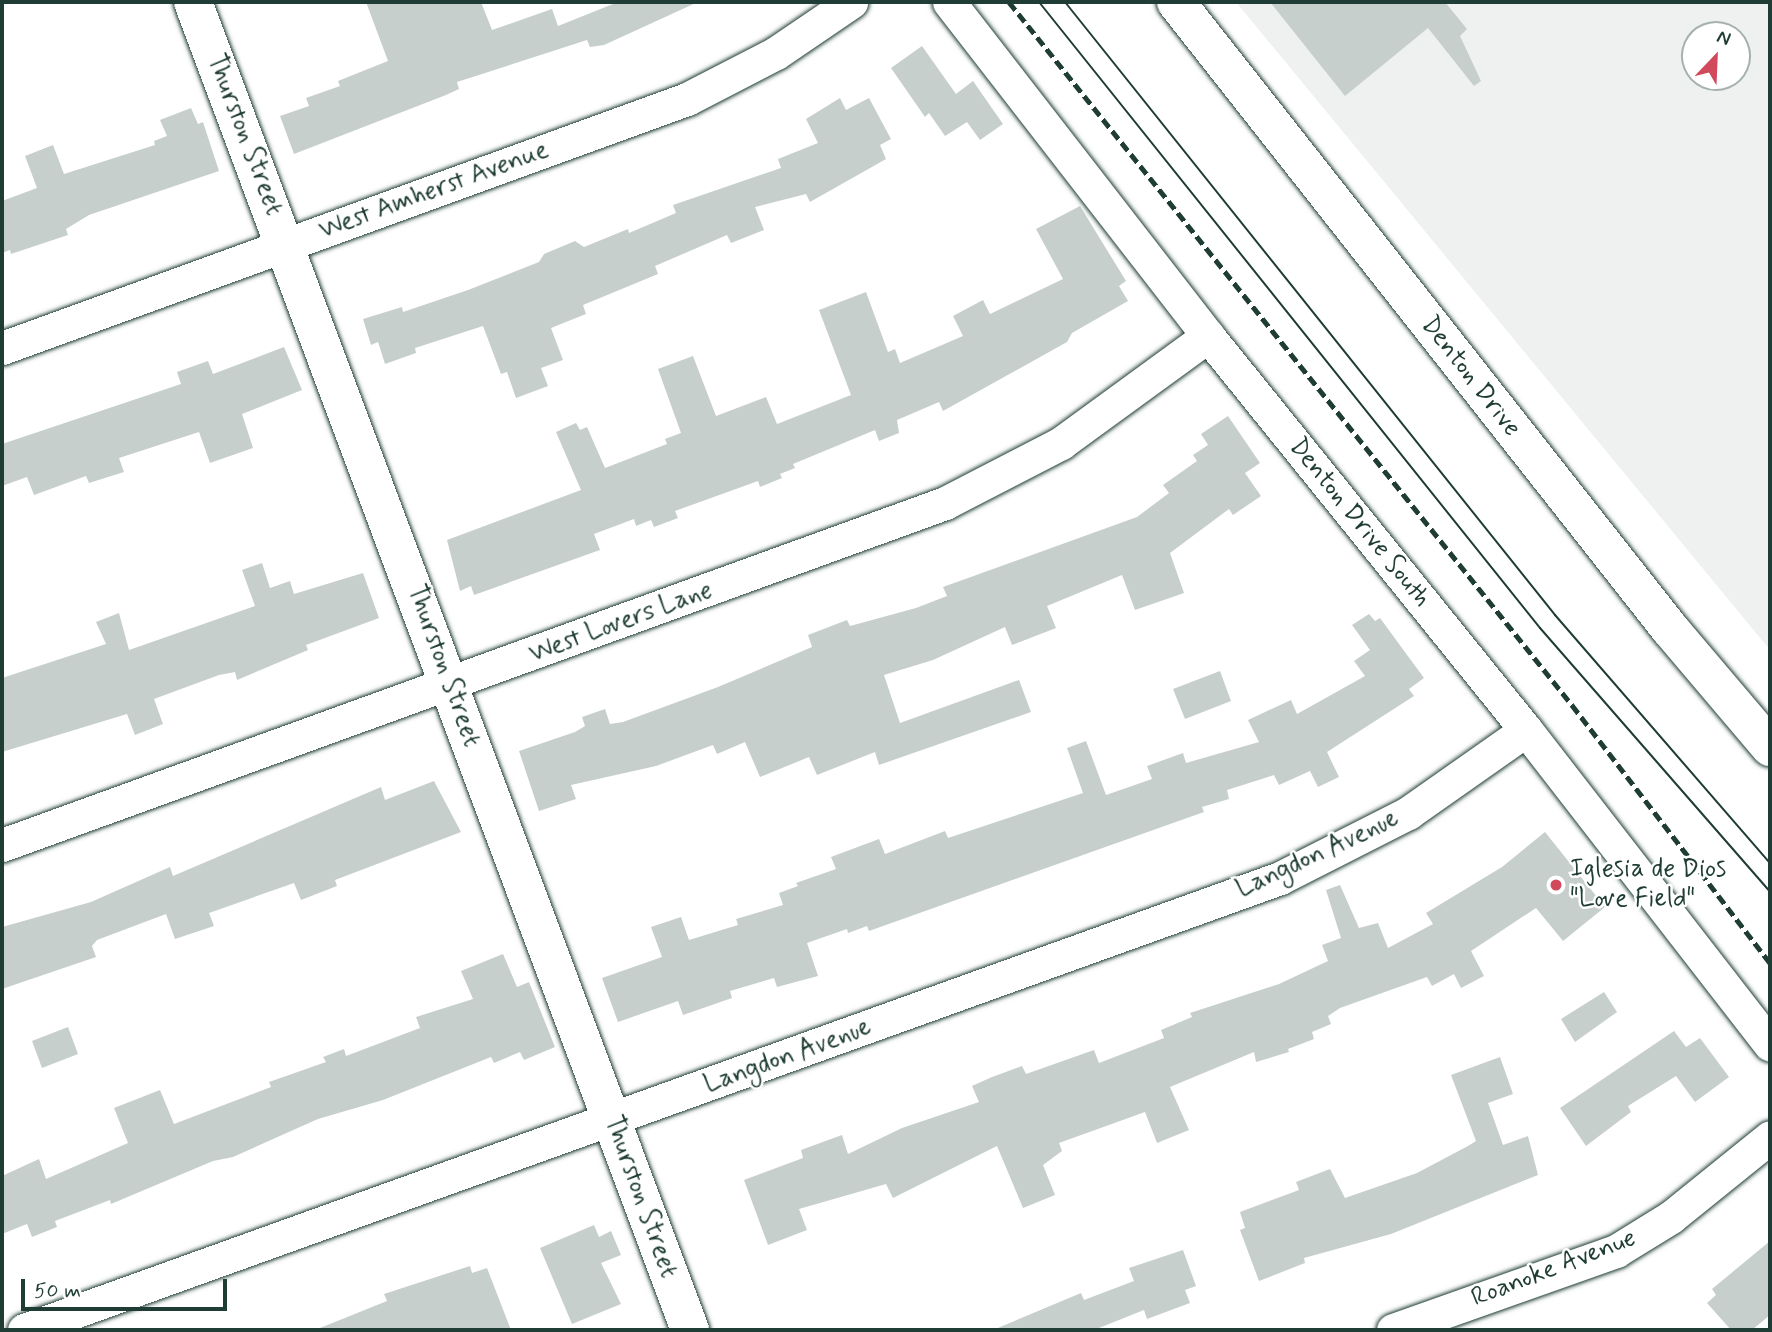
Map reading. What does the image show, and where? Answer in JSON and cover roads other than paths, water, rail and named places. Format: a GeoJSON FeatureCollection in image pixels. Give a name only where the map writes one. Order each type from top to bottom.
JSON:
{"type":"FeatureCollection","features":[{"type":"Feature","properties":{"kind":"street","name":"Thurston Street"},"geometry":{"type":"LineString","coordinates":[[193,2],[287,245],[690,1330]]}},
{"type":"Feature","properties":{"kind":"street","name":"West Amherst Avenue"},"geometry":{"type":"LineString","coordinates":[[2,348],[687,99],[776,54],[851,2]]}},
{"type":"Feature","properties":{"kind":"street","name":"Denton Drive South"},"geometry":{"type":"LineString","coordinates":[[949,2],[1208,336],[1527,730],[1770,1044]]}},
{"type":"Feature","properties":{"kind":"street","name":"Denton Drive"},"geometry":{"type":"LineString","coordinates":[[1176,2],[1653,607],[1770,747]]}},
{"type":"Feature","properties":{"kind":"street","name":"West Lovers Lane"},"geometry":{"type":"LineString","coordinates":[[2,845],[450,686],[992,482],[1061,443],[1208,336]]}},
{"type":"Feature","properties":{"kind":"street","name":"Langdon Avenue"},"geometry":{"type":"LineString","coordinates":[[24,1330],[1280,878],[1408,813],[1527,730]]}},
{"type":"Feature","properties":{"kind":"street","name":"Roanoke Avenue"},"geometry":{"type":"LineString","coordinates":[[1392,1330],[1616,1251],[1671,1217],[1770,1137]]}},
{"type":"Feature","properties":{"kind":"tram line"},"geometry":{"type":"LineString","coordinates":[[1039,2],[1540,628],[1770,892]]}},
{"type":"Feature","properties":{"kind":"tram line"},"geometry":{"type":"LineString","coordinates":[[1065,2],[1555,615],[1770,863]]}},
{"type":"Feature","properties":{"kind":"railway"},"geometry":{"type":"LineString","coordinates":[[1009,2],[1572,705],[1770,963]]}},
{"type":"Feature","properties":{"kind":"place","name":"Iglesia de Dios \"Love Field\""},"geometry":{"type":"Point","coordinates":[1556,885]}}]}
